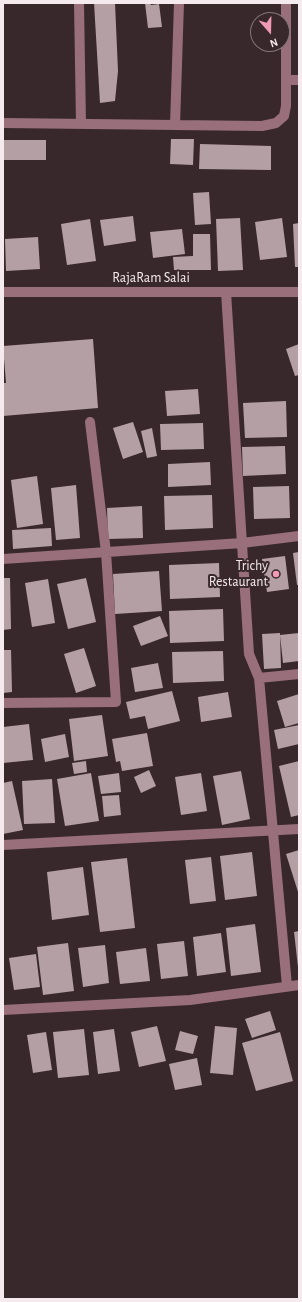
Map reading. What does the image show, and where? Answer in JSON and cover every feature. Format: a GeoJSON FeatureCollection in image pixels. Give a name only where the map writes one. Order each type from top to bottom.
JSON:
{"type":"FeatureCollection","features":[{"type":"Feature","properties":{"kind":"street"},"geometry":{"type":"LineString","coordinates":[[79,3],[81,124]]}},
{"type":"Feature","properties":{"kind":"street"},"geometry":{"type":"LineString","coordinates":[[176,125],[178,3]]}},
{"type":"Feature","properties":{"kind":"street"},"geometry":{"type":"LineString","coordinates":[[3,123],[262,126],[276,123],[284,116],[286,80],[286,3]]}},
{"type":"Feature","properties":{"kind":"street"},"geometry":{"type":"LineString","coordinates":[[286,80],[299,80]]}},
{"type":"Feature","properties":{"kind":"street","name":"RajaRam Salai"},"geometry":{"type":"LineString","coordinates":[[3,292],[299,292]]}},
{"type":"Feature","properties":{"kind":"street"},"geometry":{"type":"LineString","coordinates":[[226,292],[250,654],[259,678],[287,986]]}},
{"type":"Feature","properties":{"kind":"street"},"geometry":{"type":"LineString","coordinates":[[3,703],[116,702],[106,552],[90,422]]}},
{"type":"Feature","properties":{"kind":"street"},"geometry":{"type":"LineString","coordinates":[[3,559],[242,543],[299,536]]}},
{"type":"Feature","properties":{"kind":"street"},"geometry":{"type":"LineString","coordinates":[[259,678],[299,674]]}},
{"type":"Feature","properties":{"kind":"street"},"geometry":{"type":"LineString","coordinates":[[3,845],[299,829]]}},
{"type":"Feature","properties":{"kind":"street"},"geometry":{"type":"LineString","coordinates":[[3,1010],[190,1000],[299,985]]}},
{"type":"Feature","properties":{"kind":"building"},"geometry":{"type":"Polygon","coordinates":[[[94,3],[115,3],[118,71],[115,101],[100,103],[94,3]]]}},
{"type":"Feature","properties":{"kind":"building"},"geometry":{"type":"Polygon","coordinates":[[[145,3],[150,3],[151,5],[159,4],[162,27],[148,28],[145,3]]]}},
{"type":"Feature","properties":{"kind":"building"},"geometry":{"type":"Polygon","coordinates":[[[171,139],[194,139],[193,165],[170,164],[171,139]]]}},
{"type":"Feature","properties":{"kind":"building"},"geometry":{"type":"Polygon","coordinates":[[[3,140],[46,140],[46,160],[3,160],[3,140]]]}},
{"type":"Feature","properties":{"kind":"building"},"geometry":{"type":"Polygon","coordinates":[[[200,144],[271,146],[271,170],[199,169],[200,144]]]}},
{"type":"Feature","properties":{"kind":"building"},"geometry":{"type":"Polygon","coordinates":[[[209,192],[211,224],[195,225],[193,193],[209,192]]]}},
{"type":"Feature","properties":{"kind":"building"},"geometry":{"type":"Polygon","coordinates":[[[133,216],[136,241],[104,246],[100,220],[133,216]]]}},
{"type":"Feature","properties":{"kind":"building"},"geometry":{"type":"Polygon","coordinates":[[[240,218],[243,270],[218,271],[216,219],[240,218]]]}},
{"type":"Feature","properties":{"kind":"building"},"geometry":{"type":"Polygon","coordinates":[[[282,218],[287,257],[260,260],[255,222],[282,218]]]}},
{"type":"Feature","properties":{"kind":"building"},"geometry":{"type":"Polygon","coordinates":[[[90,219],[96,261],[67,265],[61,224],[90,219]]]}},
{"type":"Feature","properties":{"kind":"building"},"geometry":{"type":"Polygon","coordinates":[[[299,223],[299,267],[295,267],[293,224],[299,223]]]}},
{"type":"Feature","properties":{"kind":"building"},"geometry":{"type":"Polygon","coordinates":[[[182,229],[185,254],[153,258],[150,232],[182,229]]]}},
{"type":"Feature","properties":{"kind":"building"},"geometry":{"type":"Polygon","coordinates":[[[193,234],[210,234],[211,270],[174,270],[173,257],[193,256],[193,234]]]}},
{"type":"Feature","properties":{"kind":"building"},"geometry":{"type":"Polygon","coordinates":[[[38,237],[40,269],[6,271],[5,239],[38,237]]]}},
{"type":"Feature","properties":{"kind":"building"},"geometry":{"type":"Polygon","coordinates":[[[93,339],[98,408],[3,416],[3,383],[6,383],[3,346],[93,339]]]}},
{"type":"Feature","properties":{"kind":"building"},"geometry":{"type":"Polygon","coordinates":[[[299,344],[299,375],[295,376],[286,349],[299,344]]]}},
{"type":"Feature","properties":{"kind":"building"},"geometry":{"type":"Polygon","coordinates":[[[198,389],[200,414],[167,416],[165,391],[198,389]]]}},
{"type":"Feature","properties":{"kind":"building"},"geometry":{"type":"Polygon","coordinates":[[[286,401],[287,437],[245,438],[243,403],[286,401]]]}},
{"type":"Feature","properties":{"kind":"building"},"geometry":{"type":"Polygon","coordinates":[[[133,422],[143,452],[123,459],[113,428],[133,422]]]}},
{"type":"Feature","properties":{"kind":"building"},"geometry":{"type":"Polygon","coordinates":[[[203,423],[204,449],[161,450],[160,424],[203,423]]]}},
{"type":"Feature","properties":{"kind":"building"},"geometry":{"type":"Polygon","coordinates":[[[152,428],[157,456],[147,458],[141,431],[152,428]]]}},
{"type":"Feature","properties":{"kind":"building"},"geometry":{"type":"Polygon","coordinates":[[[285,446],[286,474],[243,476],[242,447],[285,446]]]}},
{"type":"Feature","properties":{"kind":"building"},"geometry":{"type":"Polygon","coordinates":[[[210,462],[211,485],[168,487],[168,464],[210,462]]]}},
{"type":"Feature","properties":{"kind":"building"},"geometry":{"type":"Polygon","coordinates":[[[37,476],[43,524],[17,528],[11,480],[37,476]]]}},
{"type":"Feature","properties":{"kind":"building"},"geometry":{"type":"Polygon","coordinates":[[[76,485],[80,538],[56,540],[51,488],[76,485]]]}},
{"type":"Feature","properties":{"kind":"building"},"geometry":{"type":"Polygon","coordinates":[[[289,486],[290,518],[254,519],[253,487],[289,486]]]}},
{"type":"Feature","properties":{"kind":"building"},"geometry":{"type":"Polygon","coordinates":[[[212,495],[213,528],[165,530],[164,496],[212,495]]]}},
{"type":"Feature","properties":{"kind":"building"},"geometry":{"type":"Polygon","coordinates":[[[142,506],[143,538],[108,539],[107,508],[142,506]]]}},
{"type":"Feature","properties":{"kind":"building"},"geometry":{"type":"Polygon","coordinates":[[[51,528],[52,546],[13,549],[12,530],[51,528]]]}},
{"type":"Feature","properties":{"kind":"building"},"geometry":{"type":"Polygon","coordinates":[[[299,552],[299,585],[297,585],[293,553],[299,552]]]}},
{"type":"Feature","properties":{"kind":"building","name":"Trichy Restaurant"},"geometry":{"type":"Polygon","coordinates":[[[285,556],[289,589],[267,592],[262,559],[285,556]]]}},
{"type":"Feature","properties":{"kind":"building"},"geometry":{"type":"Polygon","coordinates":[[[219,563],[220,597],[170,599],[169,565],[219,563]]]}},
{"type":"Feature","properties":{"kind":"building"},"geometry":{"type":"Polygon","coordinates":[[[159,571],[162,611],[115,614],[113,574],[159,571]]]}},
{"type":"Feature","properties":{"kind":"building"},"geometry":{"type":"Polygon","coordinates":[[[3,578],[10,578],[11,629],[3,630],[3,578]]]}},
{"type":"Feature","properties":{"kind":"building"},"geometry":{"type":"Polygon","coordinates":[[[86,578],[96,622],[68,629],[57,584],[86,578]]]}},
{"type":"Feature","properties":{"kind":"building"},"geometry":{"type":"Polygon","coordinates":[[[48,579],[55,623],[32,627],[25,583],[48,579]]]}},
{"type":"Feature","properties":{"kind":"building"},"geometry":{"type":"Polygon","coordinates":[[[223,609],[224,641],[170,643],[169,611],[223,609]]]}},
{"type":"Feature","properties":{"kind":"building"},"geometry":{"type":"Polygon","coordinates":[[[160,616],[168,636],[141,646],[133,626],[160,616]]]}},
{"type":"Feature","properties":{"kind":"building"},"geometry":{"type":"Polygon","coordinates":[[[280,633],[281,668],[264,669],[262,634],[280,633]]]}},
{"type":"Feature","properties":{"kind":"building"},"geometry":{"type":"Polygon","coordinates":[[[299,633],[299,661],[283,663],[280,635],[299,633]]]}},
{"type":"Feature","properties":{"kind":"building"},"geometry":{"type":"Polygon","coordinates":[[[84,648],[96,686],[76,693],[64,654],[84,648]]]}},
{"type":"Feature","properties":{"kind":"building"},"geometry":{"type":"Polygon","coordinates":[[[3,650],[11,650],[12,692],[3,693],[3,650]]]}},
{"type":"Feature","properties":{"kind":"building"},"geometry":{"type":"Polygon","coordinates":[[[223,651],[224,681],[173,683],[172,652],[223,651]]]}},
{"type":"Feature","properties":{"kind":"building"},"geometry":{"type":"Polygon","coordinates":[[[158,663],[163,688],[135,692],[131,668],[158,663]]]}},
{"type":"Feature","properties":{"kind":"building"},"geometry":{"type":"Polygon","coordinates":[[[172,691],[180,721],[148,729],[145,716],[130,719],[126,702],[172,691]]]}},
{"type":"Feature","properties":{"kind":"building"},"geometry":{"type":"Polygon","coordinates":[[[228,692],[232,717],[201,722],[198,697],[228,692]]]}},
{"type":"Feature","properties":{"kind":"building"},"geometry":{"type":"Polygon","coordinates":[[[299,694],[299,723],[285,727],[277,701],[299,694]]]}},
{"type":"Feature","properties":{"kind":"building"},"geometry":{"type":"Polygon","coordinates":[[[102,715],[108,756],[74,761],[69,719],[102,715]]]}},
{"type":"Feature","properties":{"kind":"building"},"geometry":{"type":"Polygon","coordinates":[[[29,724],[33,760],[3,763],[3,727],[29,724]]]}},
{"type":"Feature","properties":{"kind":"building"},"geometry":{"type":"Polygon","coordinates":[[[299,725],[299,744],[278,749],[274,730],[299,725]]]}},
{"type":"Feature","properties":{"kind":"building"},"geometry":{"type":"Polygon","coordinates":[[[147,733],[153,766],[122,771],[120,761],[116,762],[112,739],[147,733]]]}},
{"type":"Feature","properties":{"kind":"building"},"geometry":{"type":"Polygon","coordinates":[[[65,734],[69,757],[45,762],[41,739],[65,734]]]}},
{"type":"Feature","properties":{"kind":"building"},"geometry":{"type":"Polygon","coordinates":[[[86,761],[87,772],[74,774],[72,763],[86,761]]]}},
{"type":"Feature","properties":{"kind":"building"},"geometry":{"type":"Polygon","coordinates":[[[299,761],[299,815],[291,817],[279,766],[299,761]]]}},
{"type":"Feature","properties":{"kind":"building"},"geometry":{"type":"Polygon","coordinates":[[[149,770],[156,786],[141,793],[134,777],[149,770]]]}},
{"type":"Feature","properties":{"kind":"building"},"geometry":{"type":"Polygon","coordinates":[[[241,771],[250,819],[222,825],[213,776],[241,771]]]}},
{"type":"Feature","properties":{"kind":"building"},"geometry":{"type":"Polygon","coordinates":[[[91,773],[99,821],[65,826],[57,779],[91,773]]]}},
{"type":"Feature","properties":{"kind":"building"},"geometry":{"type":"Polygon","coordinates":[[[119,773],[121,792],[101,794],[98,776],[119,773]]]}},
{"type":"Feature","properties":{"kind":"building"},"geometry":{"type":"Polygon","coordinates":[[[201,773],[207,811],[181,815],[175,777],[201,773]]]}},
{"type":"Feature","properties":{"kind":"building"},"geometry":{"type":"Polygon","coordinates":[[[52,779],[55,823],[24,824],[22,781],[52,779]]]}},
{"type":"Feature","properties":{"kind":"building"},"geometry":{"type":"Polygon","coordinates":[[[12,781],[23,830],[3,834],[3,783],[12,781]]]}},
{"type":"Feature","properties":{"kind":"building"},"geometry":{"type":"Polygon","coordinates":[[[119,795],[121,815],[104,817],[102,796],[119,795]]]}},
{"type":"Feature","properties":{"kind":"building"},"geometry":{"type":"Polygon","coordinates":[[[299,850],[299,895],[286,854],[299,850]]]}},
{"type":"Feature","properties":{"kind":"building"},"geometry":{"type":"Polygon","coordinates":[[[252,852],[257,896],[225,900],[220,856],[252,852]]]}},
{"type":"Feature","properties":{"kind":"building"},"geometry":{"type":"Polygon","coordinates":[[[211,857],[216,901],[190,904],[185,860],[211,857]]]}},
{"type":"Feature","properties":{"kind":"building"},"geometry":{"type":"Polygon","coordinates":[[[127,858],[135,928],[100,932],[91,862],[127,858]]]}},
{"type":"Feature","properties":{"kind":"building"},"geometry":{"type":"Polygon","coordinates":[[[83,867],[89,915],[52,920],[47,872],[83,867]]]}},
{"type":"Feature","properties":{"kind":"building"},"geometry":{"type":"Polygon","coordinates":[[[255,924],[261,972],[231,976],[226,928],[255,924]]]}},
{"type":"Feature","properties":{"kind":"building"},"geometry":{"type":"Polygon","coordinates":[[[299,931],[299,967],[298,967],[294,932],[299,931]]]}},
{"type":"Feature","properties":{"kind":"building"},"geometry":{"type":"Polygon","coordinates":[[[221,933],[226,972],[197,976],[193,937],[221,933]]]}},
{"type":"Feature","properties":{"kind":"building"},"geometry":{"type":"Polygon","coordinates":[[[184,941],[188,976],[161,979],[157,944],[184,941]]]}},
{"type":"Feature","properties":{"kind":"building"},"geometry":{"type":"Polygon","coordinates":[[[68,943],[74,991],[43,995],[37,947],[68,943]]]}},
{"type":"Feature","properties":{"kind":"building"},"geometry":{"type":"Polygon","coordinates":[[[105,945],[109,983],[83,987],[78,948],[105,945]]]}},
{"type":"Feature","properties":{"kind":"building"},"geometry":{"type":"Polygon","coordinates":[[[146,948],[150,981],[120,984],[116,952],[146,948]]]}},
{"type":"Feature","properties":{"kind":"building"},"geometry":{"type":"Polygon","coordinates":[[[36,954],[40,987],[14,990],[9,958],[36,954]]]}},
{"type":"Feature","properties":{"kind":"building"},"geometry":{"type":"Polygon","coordinates":[[[270,1011],[276,1030],[252,1038],[245,1019],[270,1011]]]}},
{"type":"Feature","properties":{"kind":"building"},"geometry":{"type":"Polygon","coordinates":[[[157,1026],[166,1061],[139,1067],[131,1032],[157,1026]]]}},
{"type":"Feature","properties":{"kind":"building"},"geometry":{"type":"Polygon","coordinates":[[[215,1026],[237,1028],[233,1075],[210,1073],[215,1026]]]}},
{"type":"Feature","properties":{"kind":"building"},"geometry":{"type":"Polygon","coordinates":[[[84,1029],[89,1075],[58,1078],[53,1032],[84,1029]]]}},
{"type":"Feature","properties":{"kind":"building"},"geometry":{"type":"Polygon","coordinates":[[[114,1029],[120,1071],[98,1074],[93,1032],[114,1029]]]}},
{"type":"Feature","properties":{"kind":"building"},"geometry":{"type":"Polygon","coordinates":[[[180,1031],[198,1036],[193,1054],[175,1050],[180,1031]]]}},
{"type":"Feature","properties":{"kind":"building"},"geometry":{"type":"Polygon","coordinates":[[[46,1032],[52,1070],[33,1073],[27,1035],[46,1032]]]}},
{"type":"Feature","properties":{"kind":"building"},"geometry":{"type":"Polygon","coordinates":[[[280,1032],[293,1081],[256,1091],[242,1043],[280,1032]]]}},
{"type":"Feature","properties":{"kind":"building"},"geometry":{"type":"Polygon","coordinates":[[[197,1058],[202,1085],[175,1090],[169,1064],[197,1058]]]}},
{"type":"Feature","properties":{"kind":"place","name":"Trichy Restaurant"},"geometry":{"type":"Point","coordinates":[276,574]}}]}
